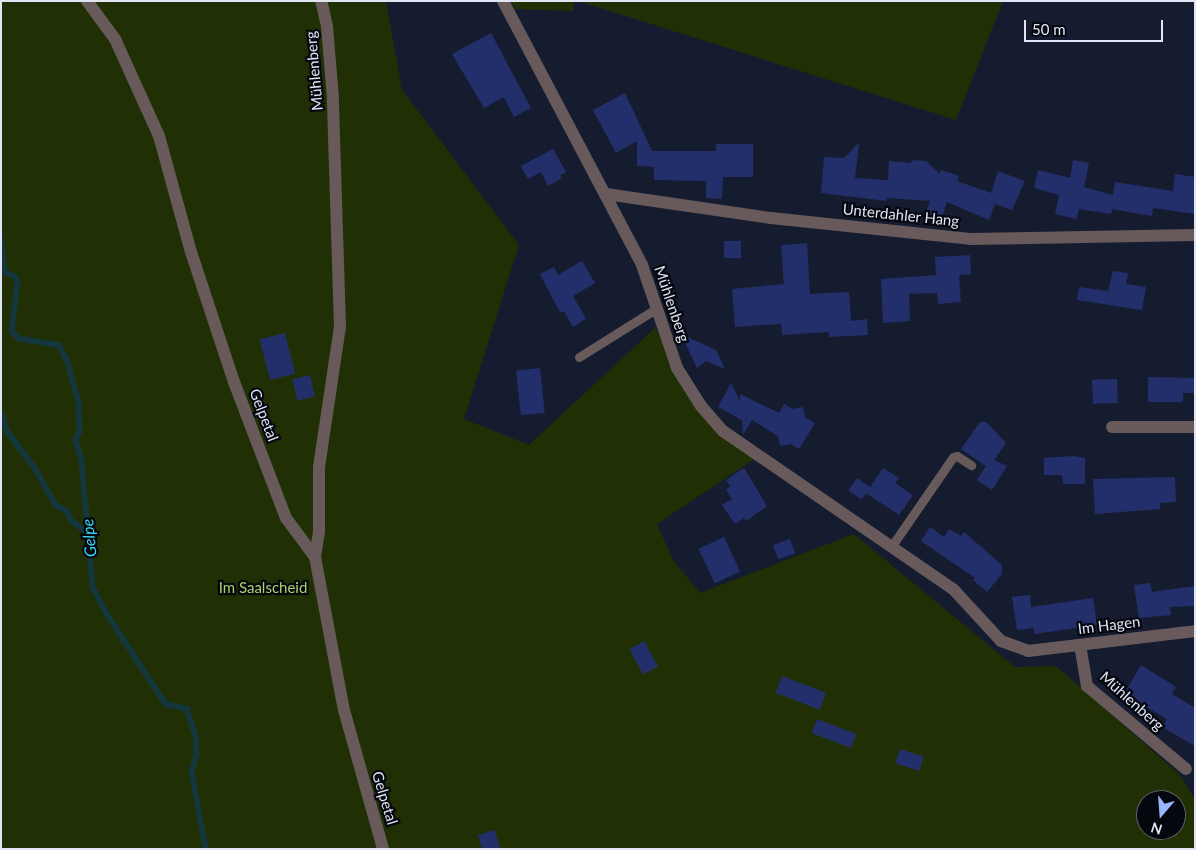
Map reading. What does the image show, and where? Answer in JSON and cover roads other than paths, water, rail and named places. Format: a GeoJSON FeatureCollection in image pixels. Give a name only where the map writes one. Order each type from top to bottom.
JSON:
{"type":"FeatureCollection","features":[{"type":"Feature","properties":{"kind":"street","name":"Gelpetal"},"geometry":{"type":"LineString","coordinates":[[86,1],[115,39],[159,136],[191,252],[234,382],[286,518],[315,557],[344,710],[383,849]]}},
{"type":"Feature","properties":{"kind":"street","name":"Mühlenberg"},"geometry":{"type":"LineString","coordinates":[[315,557],[319,532],[319,467],[340,327],[333,98],[327,26],[321,1]]}},
{"type":"Feature","properties":{"kind":"street","name":"Mühlenberg"},"geometry":{"type":"LineString","coordinates":[[503,1],[642,265],[677,368],[701,406],[724,431],[954,590],[1001,641],[1028,651]]}},
{"type":"Feature","properties":{"kind":"street","name":"Unterdahler Hang"},"geometry":{"type":"LineString","coordinates":[[606,194],[771,218],[970,239],[1195,235]]}},
{"type":"Feature","properties":{"kind":"street"},"geometry":{"type":"LineString","coordinates":[[1112,427],[1195,427]]}},
{"type":"Feature","properties":{"kind":"street","name":"Im Hagen"},"geometry":{"type":"LineString","coordinates":[[1028,651],[1195,631]]}},
{"type":"Feature","properties":{"kind":"street","name":"Mühlenberg"},"geometry":{"type":"LineString","coordinates":[[1080,645],[1087,686],[1186,769]]}},
{"type":"Feature","properties":{"kind":"lane"},"geometry":{"type":"LineString","coordinates":[[579,357],[657,308]]}},
{"type":"Feature","properties":{"kind":"lane"},"geometry":{"type":"LineString","coordinates":[[891,547],[953,457],[957,456],[971,465]]}},
{"type":"Feature","properties":{"kind":"waterway","name":"Gelpe"},"geometry":{"type":"LineString","coordinates":[[1,236],[5,272],[16,277],[18,283],[12,332],[21,339],[59,345],[68,362],[79,403],[80,431],[76,441],[82,460],[93,587],[107,614],[166,704],[187,709],[196,736],[197,756],[192,771],[206,849]]}},
{"type":"Feature","properties":{"kind":"waterway"},"geometry":{"type":"LineString","coordinates":[[1,412],[8,432],[35,468],[56,505],[67,511],[72,521],[89,534]]}},
{"type":"Feature","properties":{"kind":"park label","name":"Im Saalscheid"},"geometry":{"type":"Point","coordinates":[263,588]}}]}
